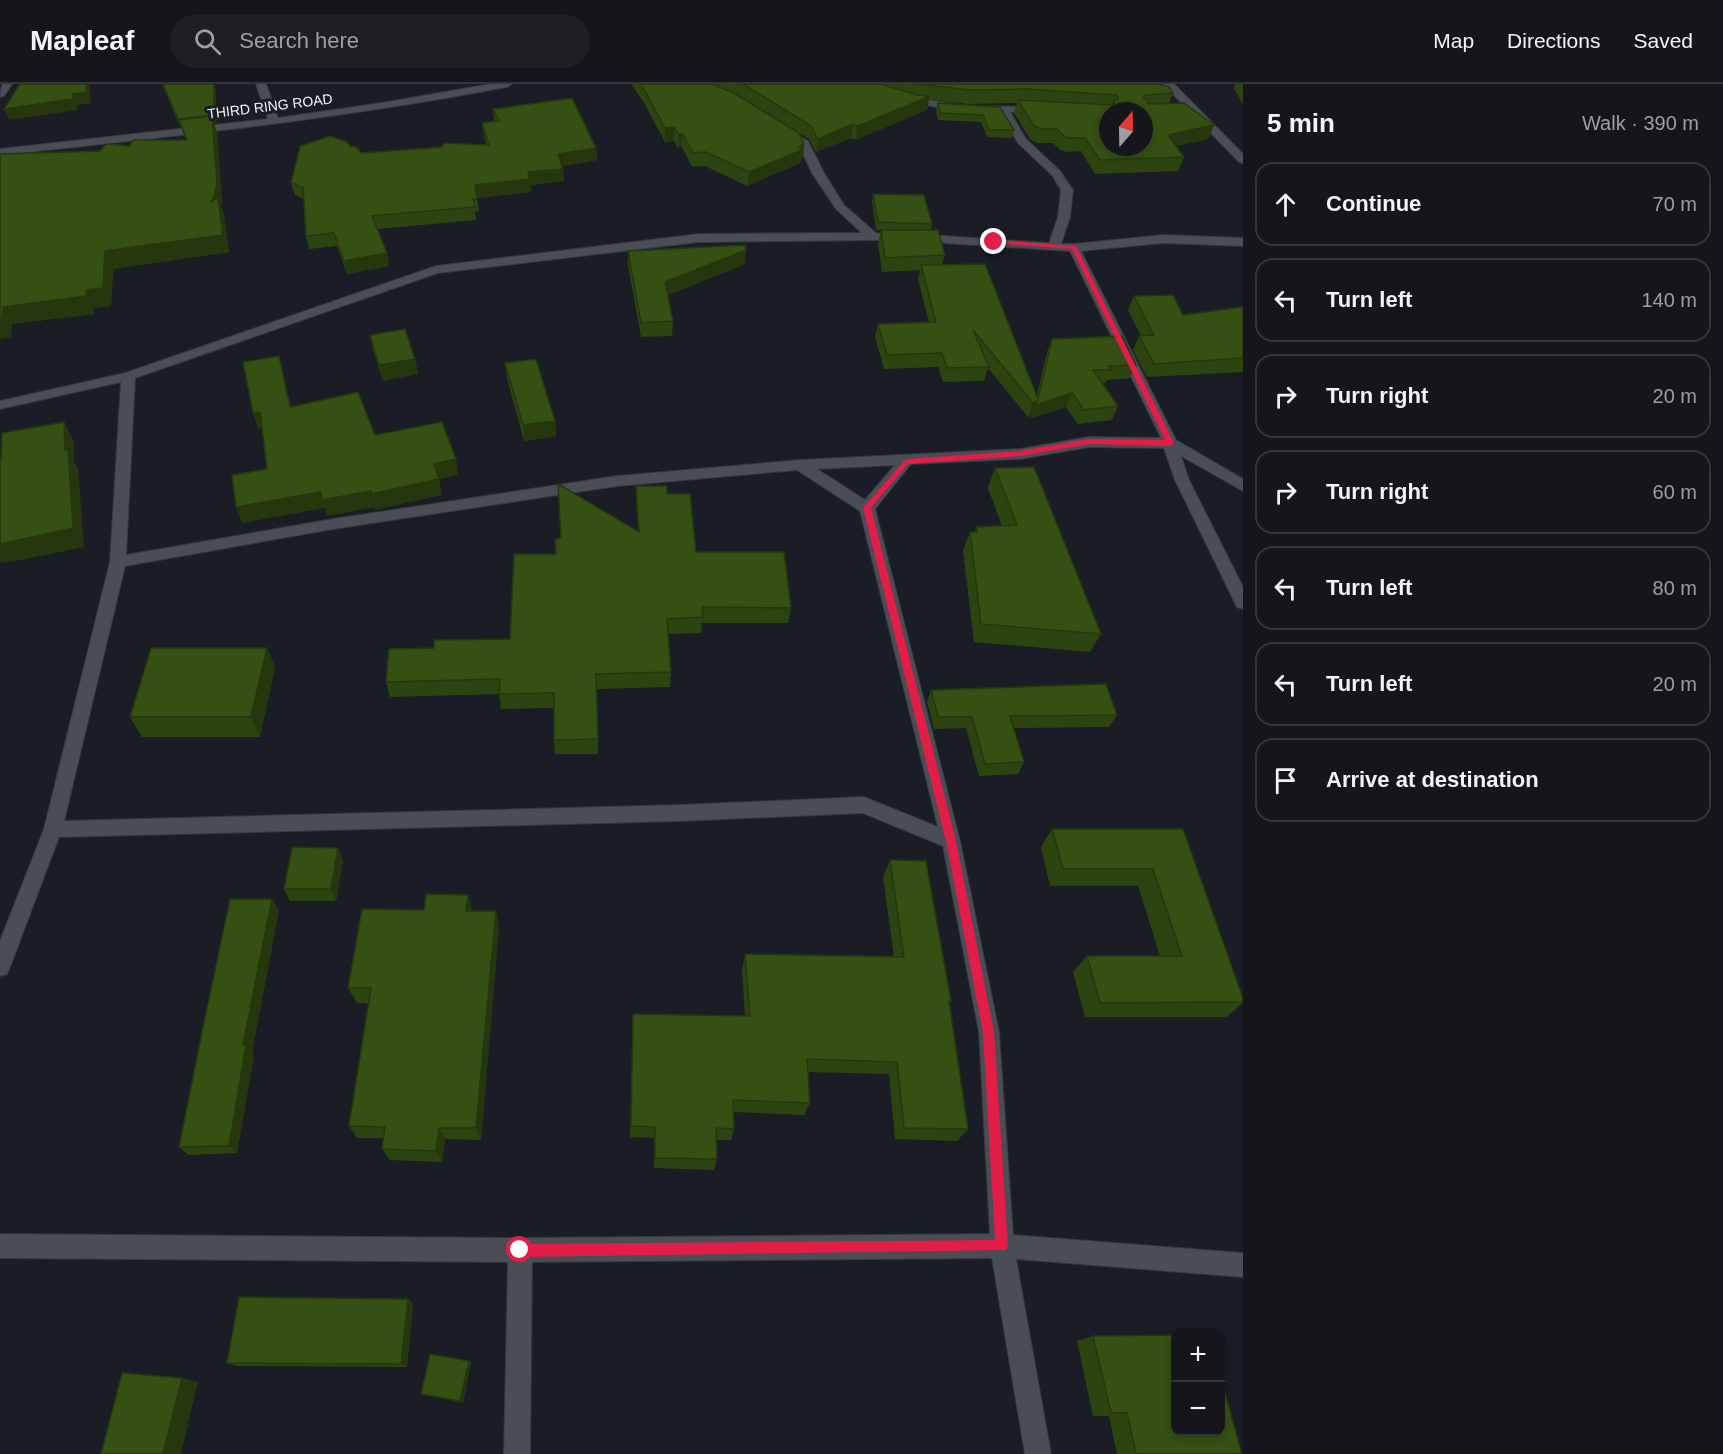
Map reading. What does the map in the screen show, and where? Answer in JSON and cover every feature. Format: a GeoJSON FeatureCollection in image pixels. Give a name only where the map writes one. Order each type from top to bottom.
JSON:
{"type":"FeatureCollection","features":[{"type":"Feature","properties":{"kind":"street"},"geometry":{"type":"LineString","coordinates":[[0,94],[7,84]]}},
{"type":"Feature","properties":{"kind":"street"},"geometry":{"type":"LineString","coordinates":[[261,84],[274,122]]}},
{"type":"Feature","properties":{"kind":"street","name":"THIRD RING ROAD"},"geometry":{"type":"LineString","coordinates":[[0,152],[274,122],[438,98],[507,84]]}},
{"type":"Feature","properties":{"kind":"street"},"geometry":{"type":"LineString","coordinates":[[1168,84],[1243,160]]}},
{"type":"Feature","properties":{"kind":"street"},"geometry":{"type":"LineString","coordinates":[[893,97],[967,109],[1055,110]]}},
{"type":"Feature","properties":{"kind":"street"},"geometry":{"type":"LineString","coordinates":[[1003,108],[1022,141],[1056,173],[1067,190],[1064,217],[1054,247]]}},
{"type":"Feature","properties":{"kind":"street"},"geometry":{"type":"LineString","coordinates":[[1174,111],[1194,110]]}},
{"type":"Feature","properties":{"kind":"street"},"geometry":{"type":"LineString","coordinates":[[775,125],[804,143],[818,173],[840,207],[873,237]]}},
{"type":"Feature","properties":{"kind":"street"},"geometry":{"type":"LineString","coordinates":[[0,405],[128,376],[436,270],[699,238],[873,237],[1074,248],[1163,239],[1243,242]]}},
{"type":"Feature","properties":{"kind":"street"},"geometry":{"type":"LineString","coordinates":[[1074,248],[1170,443],[1182,480],[1243,603]]}},
{"type":"Feature","properties":{"kind":"street"},"geometry":{"type":"LineString","coordinates":[[0,967],[53,829],[118,562],[128,376]]}},
{"type":"Feature","properties":{"kind":"street"},"geometry":{"type":"LineString","coordinates":[[118,562],[333,524],[617,481],[800,465],[1020,454],[1089,442],[1170,443],[1243,486]]}},
{"type":"Feature","properties":{"kind":"street"},"geometry":{"type":"LineString","coordinates":[[867,508],[906,461]]}},
{"type":"Feature","properties":{"kind":"street"},"geometry":{"type":"LineString","coordinates":[[800,465],[867,508],[951,841],[989,1032],[1002,1246],[1038,1454]]}},
{"type":"Feature","properties":{"kind":"street"},"geometry":{"type":"LineString","coordinates":[[53,829],[679,813],[864,805],[951,841]]}},
{"type":"Feature","properties":{"kind":"street"},"geometry":{"type":"LineString","coordinates":[[0,1246],[520,1250],[1002,1246],[1243,1265]]}},
{"type":"Feature","properties":{"kind":"street"},"geometry":{"type":"LineString","coordinates":[[517,1454],[520,1250]]}},
{"type":"Feature","properties":{"kind":"building"},"geometry":{"type":"Polygon","coordinates":[[[20,84],[86,84],[87,92],[73,94],[73,99],[4,109],[20,84]]]}},
{"type":"Feature","properties":{"kind":"building"},"geometry":{"type":"Polygon","coordinates":[[[163,84],[214,84],[214,115],[178,119],[163,84]]]}},
{"type":"Feature","properties":{"kind":"building"},"geometry":{"type":"Polygon","coordinates":[[[641,84],[712,84],[732,92],[799,133],[804,144],[799,147],[802,150],[749,172],[706,152],[693,153],[683,134],[678,134],[674,127],[665,128],[641,84]]]}},
{"type":"Feature","properties":{"kind":"building"},"geometry":{"type":"Polygon","coordinates":[[[743,84],[881,84],[917,95],[930,96],[858,126],[853,124],[818,139],[811,126],[743,84]]]}},
{"type":"Feature","properties":{"kind":"building"},"geometry":{"type":"Polygon","coordinates":[[[918,84],[1160,84],[1168,86],[1173,93],[1145,95],[1143,98],[1148,102],[1114,102],[1118,99],[1117,95],[1027,89],[970,90],[918,84]]]}},
{"type":"Feature","properties":{"kind":"building"},"geometry":{"type":"Polygon","coordinates":[[[572,98],[596,148],[558,154],[563,169],[528,172],[530,179],[475,185],[477,199],[473,199],[475,207],[372,216],[387,253],[344,261],[334,233],[306,236],[303,187],[291,183],[300,146],[330,136],[347,142],[362,153],[442,147],[444,143],[489,145],[482,123],[499,121],[493,109],[572,98]]]}},
{"type":"Feature","properties":{"kind":"building"},"geometry":{"type":"Polygon","coordinates":[[[1018,100],[1099,104],[1099,156],[1153,156],[1153,104],[1184,103],[1214,125],[1168,135],[1184,157],[1100,160],[1085,138],[1065,137],[1057,129],[1041,129],[1034,126],[1018,100]]]}},
{"type":"Feature","properties":{"kind":"building"},"geometry":{"type":"Polygon","coordinates":[[[938,103],[1000,107],[1014,130],[989,130],[983,115],[940,113],[938,103]]]}},
{"type":"Feature","properties":{"kind":"building"},"geometry":{"type":"Polygon","coordinates":[[[212,116],[217,184],[210,203],[218,197],[223,235],[105,251],[103,288],[86,290],[86,296],[3,307],[2,319],[0,319],[0,154],[100,151],[106,144],[130,146],[133,140],[187,140],[179,120],[212,116]]]}},
{"type":"Feature","properties":{"kind":"building"},"geometry":{"type":"Polygon","coordinates":[[[873,194],[924,195],[932,224],[878,222],[873,194]]]}},
{"type":"Feature","properties":{"kind":"building"},"geometry":{"type":"Polygon","coordinates":[[[881,230],[938,230],[945,255],[885,258],[881,230]]]}},
{"type":"Feature","properties":{"kind":"building"},"geometry":{"type":"Polygon","coordinates":[[[745,245],[746,250],[665,282],[673,321],[641,323],[628,251],[745,245]]]}},
{"type":"Feature","properties":{"kind":"building"},"geometry":{"type":"Polygon","coordinates":[[[985,264],[1038,399],[1052,339],[1122,336],[1136,365],[1109,366],[1111,370],[1093,370],[1118,406],[1084,410],[1072,393],[1036,405],[1037,401],[1033,403],[973,330],[989,367],[947,368],[942,353],[887,355],[878,324],[936,322],[921,265],[985,264]]]}},
{"type":"Feature","properties":{"kind":"building"},"geometry":{"type":"Polygon","coordinates":[[[1173,295],[1183,315],[1243,307],[1243,358],[1154,364],[1139,336],[1154,335],[1134,296],[1173,295]]]}},
{"type":"Feature","properties":{"kind":"building"},"geometry":{"type":"Polygon","coordinates":[[[405,329],[415,359],[379,365],[370,335],[405,329]]]}},
{"type":"Feature","properties":{"kind":"building"},"geometry":{"type":"Polygon","coordinates":[[[279,356],[290,407],[358,392],[375,435],[442,422],[456,459],[434,464],[439,479],[371,494],[371,491],[322,500],[321,492],[236,507],[232,475],[267,469],[260,412],[253,413],[243,362],[279,356]]]}},
{"type":"Feature","properties":{"kind":"building"},"geometry":{"type":"Polygon","coordinates":[[[536,359],[555,421],[523,425],[505,363],[536,359]]]}},
{"type":"Feature","properties":{"kind":"building"},"geometry":{"type":"Polygon","coordinates":[[[64,422],[73,528],[0,544],[2,433],[64,422]]]}},
{"type":"Feature","properties":{"kind":"building"},"geometry":{"type":"Polygon","coordinates":[[[1034,467],[1101,634],[981,624],[970,532],[977,532],[976,527],[1017,525],[995,468],[1034,467]]]}},
{"type":"Feature","properties":{"kind":"building"},"geometry":{"type":"Polygon","coordinates":[[[558,484],[639,532],[636,486],[667,486],[667,494],[690,494],[696,552],[784,552],[791,608],[702,607],[703,617],[667,619],[671,672],[596,674],[598,739],[554,740],[554,693],[499,694],[500,679],[386,682],[389,649],[434,648],[434,640],[510,639],[514,554],[556,554],[555,539],[561,538],[558,484]]]}},
{"type":"Feature","properties":{"kind":"building"},"geometry":{"type":"Polygon","coordinates":[[[151,648],[267,648],[251,717],[130,717],[151,648]]]}},
{"type":"Feature","properties":{"kind":"building"},"geometry":{"type":"Polygon","coordinates":[[[1106,684],[1117,715],[1010,716],[1024,762],[985,764],[972,717],[938,717],[931,690],[1106,684]]]}},
{"type":"Feature","properties":{"kind":"building"},"geometry":{"type":"Polygon","coordinates":[[[1052,829],[1183,829],[1243,1002],[1100,1003],[1087,956],[1182,956],[1153,869],[1063,869],[1052,829]]]}},
{"type":"Feature","properties":{"kind":"building"},"geometry":{"type":"Polygon","coordinates":[[[292,847],[338,848],[331,889],[284,889],[292,847]]]}},
{"type":"Feature","properties":{"kind":"building"},"geometry":{"type":"Polygon","coordinates":[[[890,860],[926,861],[951,1001],[949,1001],[968,1129],[904,1128],[897,1062],[807,1059],[810,1103],[733,1100],[734,1129],[716,1128],[717,1159],[655,1158],[655,1127],[631,1126],[633,1014],[750,1016],[745,954],[904,957],[890,860]]]}},
{"type":"Feature","properties":{"kind":"building"},"geometry":{"type":"Polygon","coordinates":[[[426,894],[468,895],[466,911],[496,911],[476,1128],[439,1128],[436,1151],[382,1149],[385,1127],[349,1126],[371,988],[348,988],[362,909],[424,910],[426,894]]]}},
{"type":"Feature","properties":{"kind":"building"},"geometry":{"type":"Polygon","coordinates":[[[230,899],[272,899],[243,1045],[246,1045],[229,1146],[179,1147],[203,1027],[230,899]]]}},
{"type":"Feature","properties":{"kind":"building"},"geometry":{"type":"Polygon","coordinates":[[[239,1297],[408,1299],[401,1364],[227,1363],[239,1297]]]}},
{"type":"Feature","properties":{"kind":"building"},"geometry":{"type":"Polygon","coordinates":[[[1171,1335],[1171,1436],[1225,1436],[1225,1392],[1242,1454],[1136,1454],[1127,1413],[1111,1413],[1093,1336],[1171,1335]]]}},
{"type":"Feature","properties":{"kind":"building"},"geometry":{"type":"Polygon","coordinates":[[[430,1354],[469,1361],[460,1401],[421,1394],[430,1354]]]}},
{"type":"Feature","properties":{"kind":"building"},"geometry":{"type":"Polygon","coordinates":[[[122,1373],[182,1378],[163,1454],[101,1454],[122,1373]]]}},
{"type":"Feature","properties":{"kind":"route"},"geometry":{"type":"LineString","coordinates":[[520,1250],[1002,1246],[989,1032],[951,841],[867,508],[906,461],[1020,454],[1089,442],[1170,443],[1074,248],[994,242]]}}]}
